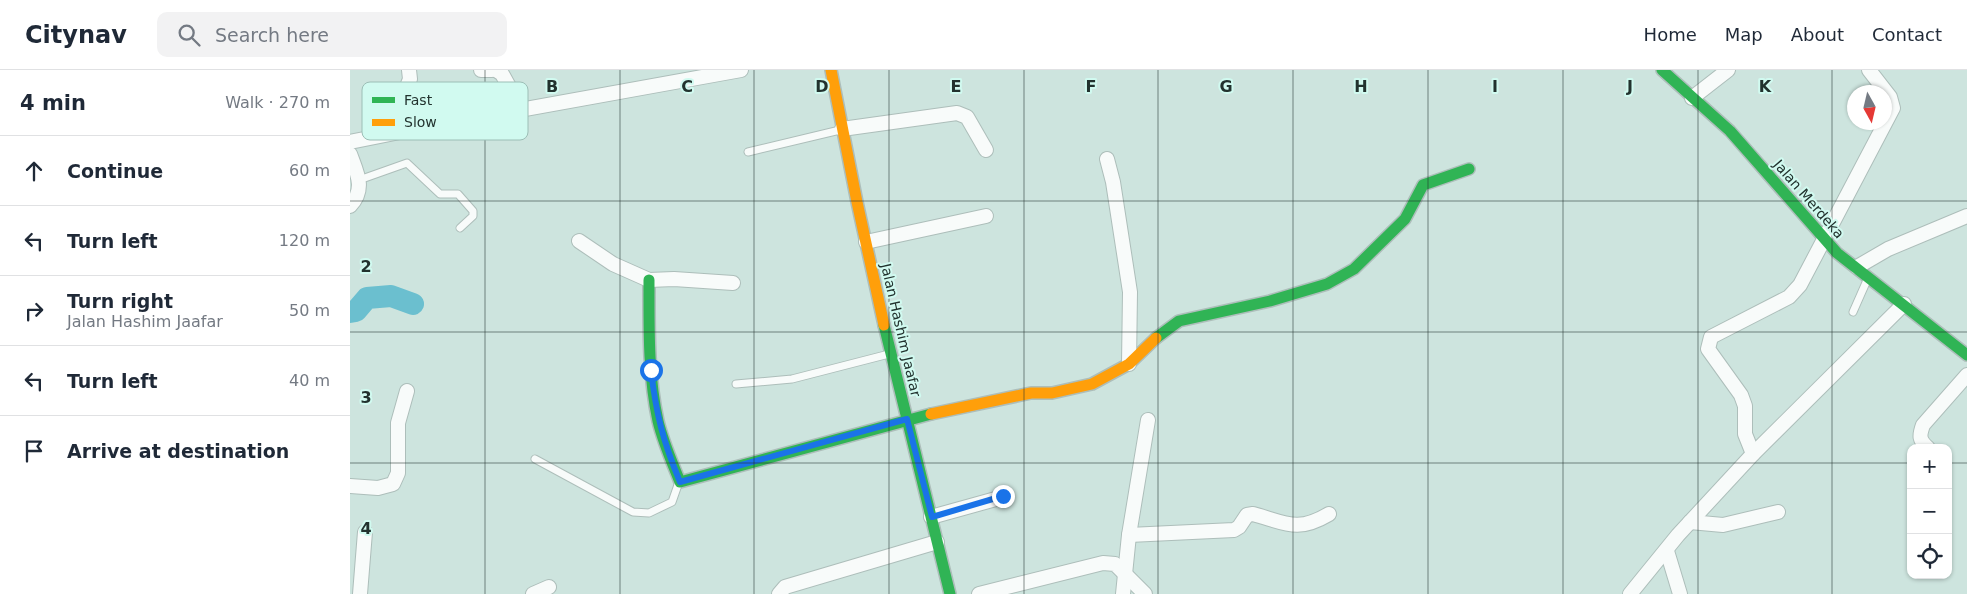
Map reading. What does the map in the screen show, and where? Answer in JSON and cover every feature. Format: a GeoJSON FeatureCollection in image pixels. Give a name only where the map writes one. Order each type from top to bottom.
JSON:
{"type":"FeatureCollection","features":[{"type":"Feature","properties":{"kind":"street"},"geometry":{"type":"LineString","coordinates":[[481,70],[492,70]]}},
{"type":"Feature","properties":{"kind":"street"},"geometry":{"type":"LineString","coordinates":[[496,70],[502,74],[506,82]]}},
{"type":"Feature","properties":{"kind":"street"},"geometry":{"type":"LineString","coordinates":[[528,109],[741,70]]}},
{"type":"Feature","properties":{"kind":"street","name":"Jalan Hashim Jaafar"},"geometry":{"type":"LineString","coordinates":[[832,70],[842,129],[890,354],[950,594]]}},
{"type":"Feature","properties":{"kind":"street","name":"Jalan Merdeka"},"geometry":{"type":"LineString","coordinates":[[1662,70],[1730,132],[1837,253],[1869,276],[1967,356]]}},
{"type":"Feature","properties":{"kind":"street"},"geometry":{"type":"LineString","coordinates":[[1692,98],[1728,70]]}},
{"type":"Feature","properties":{"kind":"street"},"geometry":{"type":"LineString","coordinates":[[1753,454],[1745,434],[1745,406],[1741,395],[1708,349],[1708,342],[1711,337],[1789,297],[1800,285],[1892,108],[1890,97],[1869,70]]}},
{"type":"Feature","properties":{"kind":"street"},"geometry":{"type":"LineString","coordinates":[[842,129],[956,113],[967,117],[986,150]]}},
{"type":"Feature","properties":{"kind":"street"},"geometry":{"type":"LineString","coordinates":[[350,154],[359,180],[360,191],[350,206]]}},
{"type":"Feature","properties":{"kind":"street"},"geometry":{"type":"LineString","coordinates":[[1107,158],[1113,182],[1130,292],[1128,364]]}},
{"type":"Feature","properties":{"kind":"street"},"geometry":{"type":"LineString","coordinates":[[650,280],[649,335],[656,409],[663,439],[680,482],[907,419],[1031,393],[1052,393],[1092,384],[1128,364],[1167,328],[1179,321],[1280,298],[1327,284],[1354,269],[1405,219],[1423,185],[1469,169]]}},
{"type":"Feature","properties":{"kind":"street"},"geometry":{"type":"LineString","coordinates":[[866,242],[986,216]]}},
{"type":"Feature","properties":{"kind":"street"},"geometry":{"type":"LineString","coordinates":[[1857,267],[1888,249],[1967,216]]}},
{"type":"Feature","properties":{"kind":"street"},"geometry":{"type":"LineString","coordinates":[[579,241],[613,264],[650,280],[674,279],[732,283]]}},
{"type":"Feature","properties":{"kind":"street"},"geometry":{"type":"LineString","coordinates":[[1630,594],[1690,522],[1753,454],[1904,304]]}},
{"type":"Feature","properties":{"kind":"street"},"geometry":{"type":"LineString","coordinates":[[1924,444],[1921,441],[1920,434],[1923,425],[1967,375]]}},
{"type":"Feature","properties":{"kind":"street"},"geometry":{"type":"LineString","coordinates":[[350,486],[378,488],[393,484],[398,473],[398,423],[407,391]]}},
{"type":"Feature","properties":{"kind":"street"},"geometry":{"type":"LineString","coordinates":[[1123,594],[1129,535],[1148,420]]}},
{"type":"Feature","properties":{"kind":"street"},"geometry":{"type":"LineString","coordinates":[[932,517],[1003,496]]}},
{"type":"Feature","properties":{"kind":"street"},"geometry":{"type":"LineString","coordinates":[[1690,522],[1723,525],[1778,512]]}},
{"type":"Feature","properties":{"kind":"street"},"geometry":{"type":"LineString","coordinates":[[1129,535],[1234,530],[1239,527],[1247,515],[1252,514],[1298,526],[1313,524],[1329,514]]}},
{"type":"Feature","properties":{"kind":"street"},"geometry":{"type":"LineString","coordinates":[[360,594],[365,532]]}},
{"type":"Feature","properties":{"kind":"street"},"geometry":{"type":"LineString","coordinates":[[779,594],[785,587],[937,542]]}},
{"type":"Feature","properties":{"kind":"street"},"geometry":{"type":"LineString","coordinates":[[1667,551],[1680,594]]}},
{"type":"Feature","properties":{"kind":"street"},"geometry":{"type":"LineString","coordinates":[[980,594],[1103,563],[1116,564],[1144,594]]}},
{"type":"Feature","properties":{"kind":"street"},"geometry":{"type":"LineString","coordinates":[[534,594],[549,587]]}},
{"type":"Feature","properties":{"kind":"lane"},"geometry":{"type":"LineString","coordinates":[[748,152],[842,129]]}},
{"type":"Feature","properties":{"kind":"lane"},"geometry":{"type":"LineString","coordinates":[[359,180],[407,163],[440,194],[458,194],[473,211],[473,216],[460,228]]}},
{"type":"Feature","properties":{"kind":"lane"},"geometry":{"type":"LineString","coordinates":[[1853,312],[1869,276]]}},
{"type":"Feature","properties":{"kind":"lane"},"geometry":{"type":"LineString","coordinates":[[736,384],[792,379],[890,354]]}},
{"type":"Feature","properties":{"kind":"lane"},"geometry":{"type":"LineString","coordinates":[[535,459],[633,512],[649,513],[672,502],[680,482]]}},
{"type":"Feature","properties":{"kind":"waterway"},"geometry":{"type":"LineString","coordinates":[[350,312],[356,311],[367,298],[391,296],[413,304]]}},
{"type":"Feature","properties":{"kind":"traffic: fast"},"geometry":{"type":"LineString","coordinates":[[1662,70],[1730,131],[1837,253],[1967,355]]}},
{"type":"Feature","properties":{"kind":"traffic: fast"},"geometry":{"type":"LineString","coordinates":[[1156,338],[1179,321],[1270,301],[1327,284],[1354,269],[1405,219],[1423,185],[1469,169]]}},
{"type":"Feature","properties":{"kind":"traffic: fast"},"geometry":{"type":"LineString","coordinates":[[649,280],[652,386],[662,437],[680,482],[931,414]]}},
{"type":"Feature","properties":{"kind":"traffic: fast"},"geometry":{"type":"LineString","coordinates":[[884,325],[950,594]]}},
{"type":"Feature","properties":{"kind":"traffic: slow"},"geometry":{"type":"LineString","coordinates":[[831,70],[884,325]]}},
{"type":"Feature","properties":{"kind":"traffic: slow"},"geometry":{"type":"LineString","coordinates":[[931,414],[1031,393],[1052,393],[1092,384],[1129,364],[1156,338]]}},
{"type":"Feature","properties":{"kind":"route"},"geometry":{"type":"LineString","coordinates":[[651,370],[656,409],[663,439],[680,482],[907,419],[932,517],[1003,496]]}}]}
